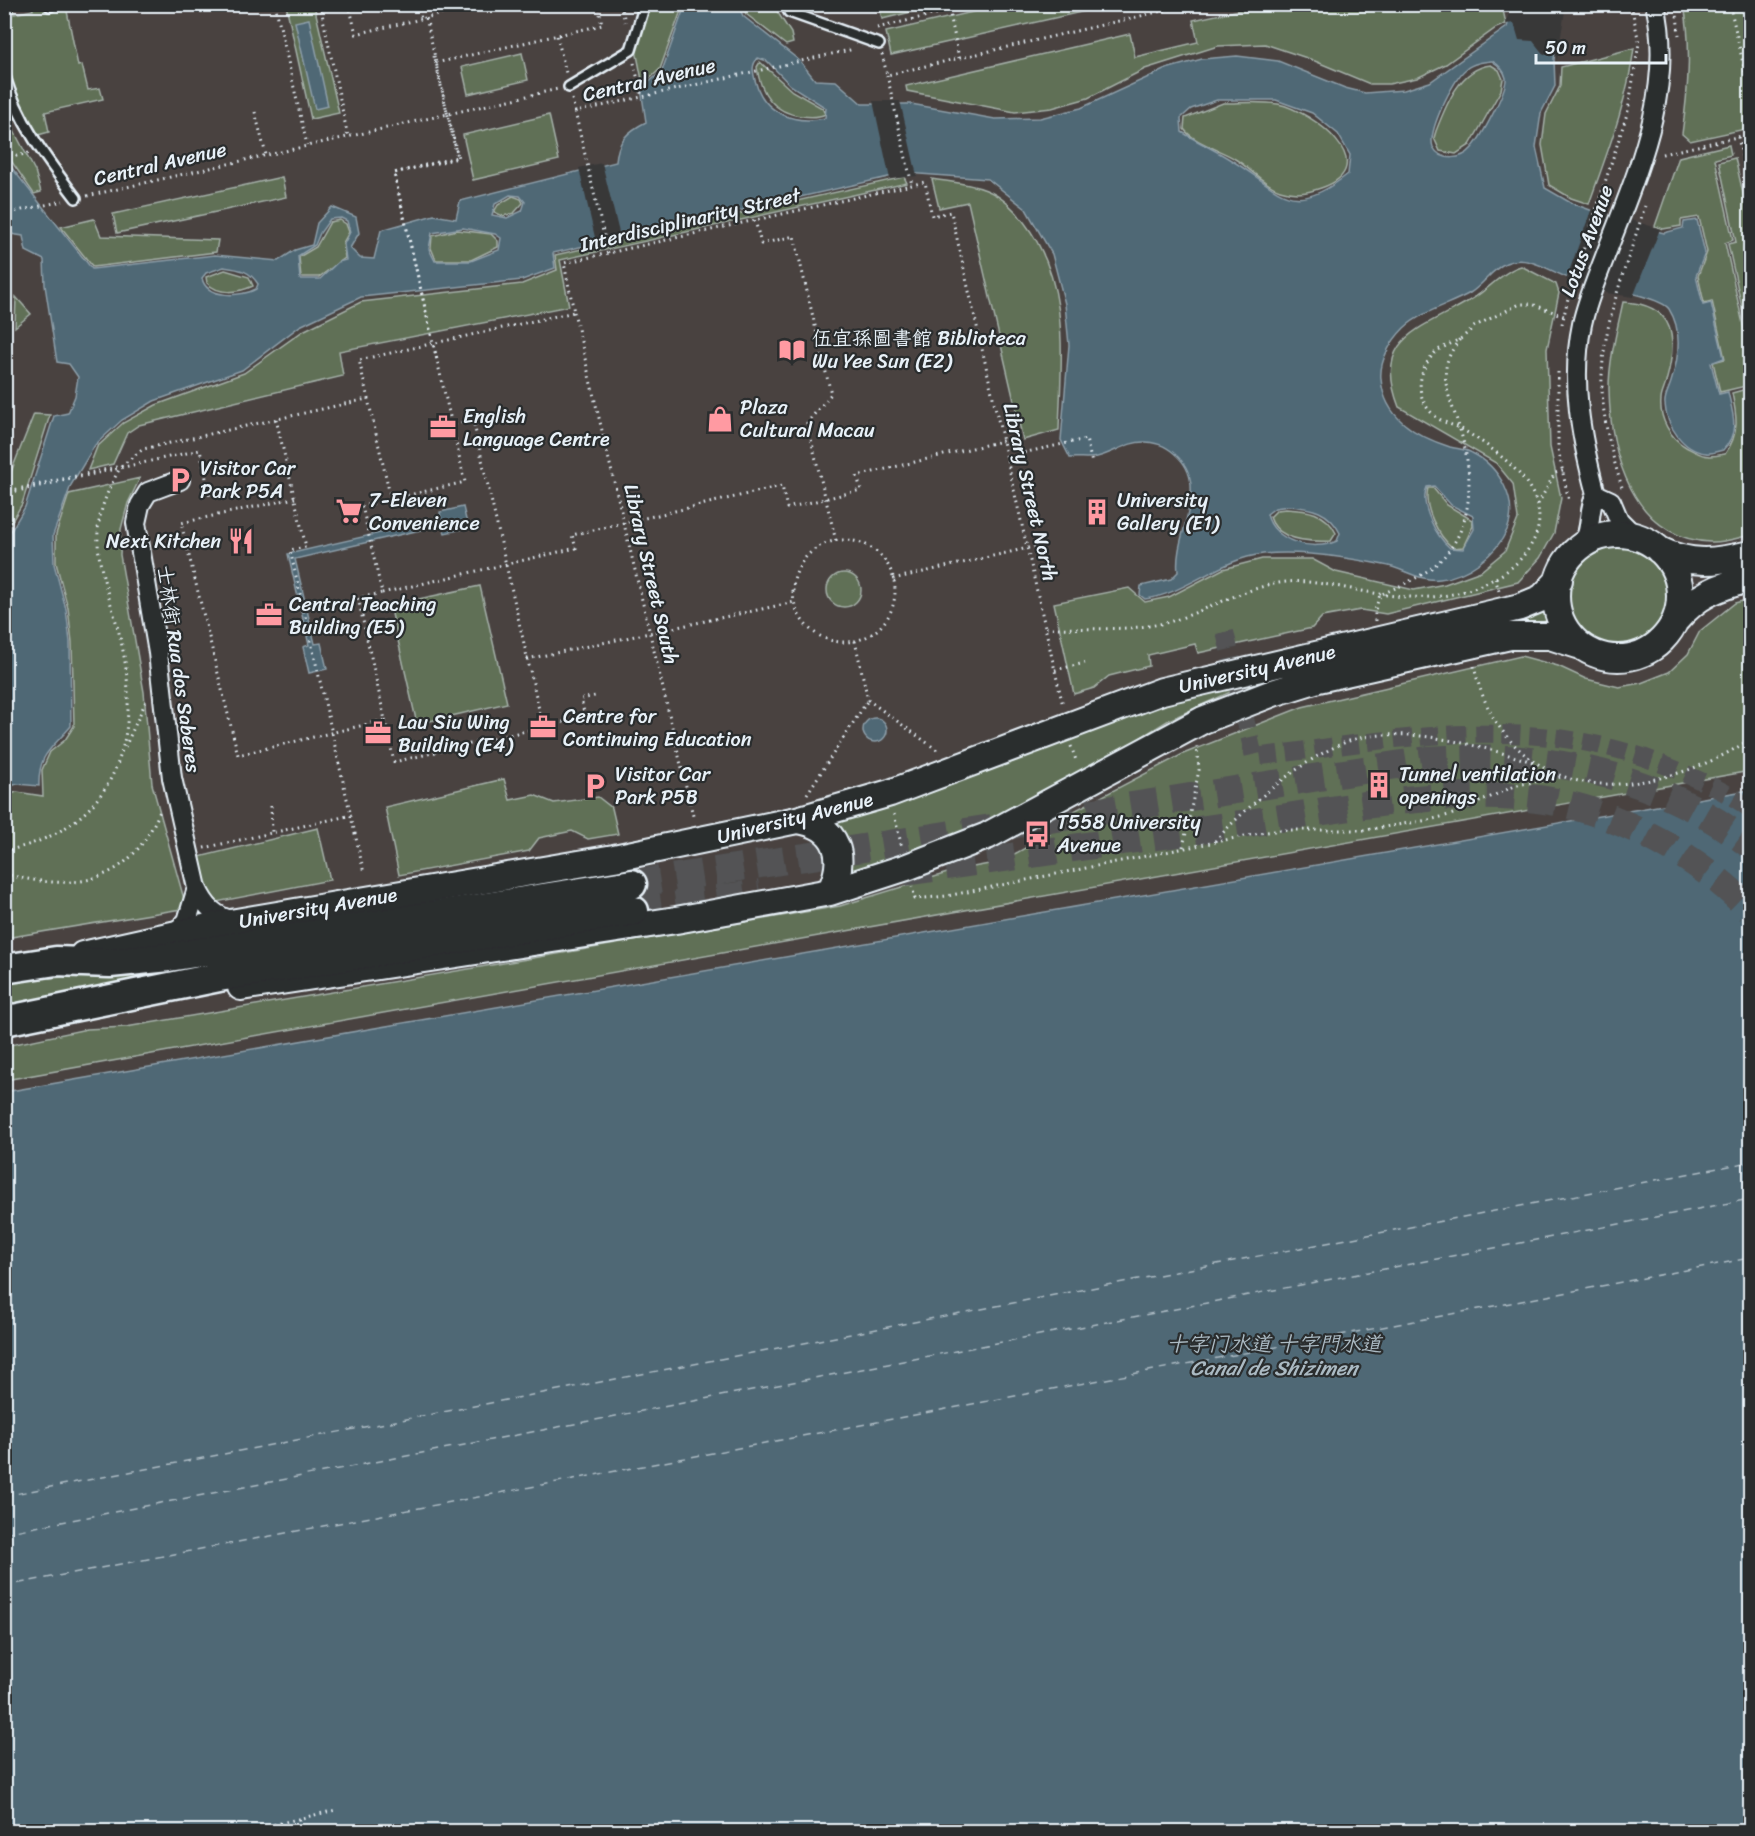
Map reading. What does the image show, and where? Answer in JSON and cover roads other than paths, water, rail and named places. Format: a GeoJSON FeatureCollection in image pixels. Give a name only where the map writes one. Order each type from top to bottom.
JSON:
{"type":"FeatureCollection","features":[{"type":"Feature","properties":{"kind":"main road"},"geometry":{"type":"LineString","coordinates":[[1750,554],[1704,563],[1681,560],[1634,535],[1599,536],[1582,545],[1564,567],[1556,594],[1558,614],[1561,626],[1578,645],[1609,658],[1625,658],[1641,654],[1656,646],[1695,599],[1707,592],[1750,579]]}},
{"type":"Feature","properties":{"kind":"main road"},"geometry":{"type":"LineString","coordinates":[[1659,550],[1671,564],[1678,582],[1680,602],[1676,620]]}},
{"type":"Feature","properties":{"kind":"main road","name":"University Avenue"},"geometry":{"type":"LineString","coordinates":[[4,969],[56,962],[240,921],[699,842],[797,820],[890,793],[1162,691],[1520,607],[1542,598],[1559,580]]}},
{"type":"Feature","properties":{"kind":"main road","name":"University Avenue"},"geometry":{"type":"LineString","coordinates":[[98,1004],[324,976],[676,920],[830,892],[907,867],[987,836],[1190,727],[1272,693],[1318,679],[1527,634],[1550,636],[1578,645]]}},
{"type":"Feature","properties":{"kind":"main road"},"geometry":{"type":"LineString","coordinates":[[797,820],[816,824],[831,837],[836,846],[838,874],[830,892]]}},
{"type":"Feature","properties":{"kind":"main road"},"geometry":{"type":"LineString","coordinates":[[4,1021],[98,1004],[219,977],[633,898],[169,957],[110,963],[56,962]]}},
{"type":"Feature","properties":{"kind":"street","name":"Lotus Avenue"},"geometry":{"type":"LineString","coordinates":[[1582,545],[1589,528],[1590,506],[1595,490],[1581,428],[1578,399],[1578,348],[1587,306],[1646,147],[1656,100],[1660,37],[1655,4]]}},
{"type":"Feature","properties":{"kind":"street","name":"士林街 Rua dos Saberes"},"geometry":{"type":"LineString","coordinates":[[180,480],[148,492],[140,504],[136,523],[160,670],[172,778],[197,888]]}},
{"type":"Feature","properties":{"kind":"street"},"geometry":{"type":"LineString","coordinates":[[1595,490],[1611,501],[1619,520],[1634,535]]}},
{"type":"Feature","properties":{"kind":"street"},"geometry":{"type":"LineString","coordinates":[[197,888],[203,902],[219,917],[240,921]]}},
{"type":"Feature","properties":{"kind":"street"},"geometry":{"type":"LineString","coordinates":[[172,935],[187,921],[197,888]]}},
{"type":"Feature","properties":{"kind":"lane"},"geometry":{"type":"LineString","coordinates":[[569,87],[631,50],[645,4]]}},
{"type":"Feature","properties":{"kind":"lane"},"geometry":{"type":"LineString","coordinates":[[786,4],[789,12],[879,44]]}},
{"type":"Feature","properties":{"kind":"lane"},"geometry":{"type":"LineString","coordinates":[[4,74],[12,100],[26,128],[76,198]]}},
{"type":"Feature","properties":{"kind":"water"},"geometry":{"type":"Polygon","coordinates":[[[685,5],[738,5],[743,16],[800,61],[815,80],[836,81],[862,104],[911,104],[995,119],[1040,118],[1081,108],[1166,69],[1202,59],[1237,56],[1278,61],[1345,88],[1365,93],[1404,90],[1430,82],[1507,27],[1513,8],[1563,5],[1554,59],[1555,86],[1541,113],[1536,147],[1545,188],[1571,203],[1629,224],[1664,233],[1683,228],[1684,222],[1697,220],[1705,253],[1696,276],[1703,305],[1711,303],[1724,358],[1711,363],[1719,394],[1728,392],[1734,422],[1732,436],[1723,450],[1706,453],[1683,442],[1672,428],[1665,401],[1676,364],[1678,335],[1673,317],[1663,304],[1639,295],[1571,279],[1531,262],[1522,260],[1506,263],[1470,293],[1427,313],[1404,328],[1387,352],[1381,372],[1383,393],[1388,405],[1404,424],[1437,443],[1467,451],[1482,459],[1498,475],[1508,496],[1510,519],[1502,539],[1488,556],[1460,574],[1433,579],[1419,577],[1391,567],[1339,557],[1293,553],[1263,554],[1232,562],[1175,591],[1145,599],[1140,595],[1141,586],[1171,579],[1178,572],[1180,543],[1191,497],[1191,483],[1187,469],[1167,448],[1146,442],[1133,443],[1097,457],[1070,458],[1061,440],[1069,345],[1065,304],[1052,254],[1026,209],[988,179],[906,173],[553,253],[555,268],[522,280],[361,297],[300,326],[242,370],[154,401],[122,420],[95,445],[71,485],[53,535],[54,564],[66,609],[70,642],[71,726],[52,746],[44,759],[39,775],[39,786],[17,784],[5,788],[5,541],[25,507],[54,416],[68,413],[75,396],[78,377],[69,364],[57,362],[45,285],[44,260],[26,251],[23,236],[5,233],[4,158],[92,269],[215,255],[278,261],[295,250],[312,245],[317,223],[332,207],[356,217],[359,233],[350,248],[360,258],[374,259],[381,230],[434,215],[456,219],[460,201],[616,162],[621,142],[634,129],[646,122],[641,89],[662,71],[685,5]],[[758,58],[753,69],[759,91],[772,108],[791,118],[813,120],[825,118],[826,108],[790,85],[767,61],[758,58]],[[1492,61],[1475,64],[1466,69],[1455,83],[1437,118],[1432,140],[1433,147],[1446,157],[1463,155],[1472,148],[1493,114],[1505,84],[1505,75],[1501,68],[1492,61]],[[1217,100],[1191,109],[1181,118],[1182,132],[1231,160],[1286,196],[1299,198],[1312,195],[1328,188],[1348,174],[1350,155],[1338,134],[1312,113],[1276,100],[1217,100]],[[510,195],[495,204],[492,215],[507,218],[522,211],[525,202],[520,196],[510,195]],[[341,218],[330,219],[315,245],[298,256],[300,279],[320,279],[338,262],[346,260],[344,244],[350,232],[347,221],[341,218]],[[463,228],[432,233],[429,249],[435,261],[471,261],[499,250],[501,238],[495,234],[463,228]],[[224,267],[206,273],[202,278],[210,290],[234,295],[250,292],[256,289],[258,284],[243,271],[224,267]],[[1434,486],[1427,487],[1425,502],[1430,519],[1439,536],[1450,548],[1463,549],[1474,529],[1473,516],[1451,505],[1434,486]],[[1297,507],[1275,508],[1267,514],[1271,524],[1285,538],[1306,545],[1337,541],[1340,533],[1325,515],[1297,507]]]}},
{"type":"Feature","properties":{"kind":"water"},"geometry":{"type":"Polygon","coordinates":[[[309,19],[328,106],[315,109],[295,22],[309,19]]]}},
{"type":"Feature","properties":{"kind":"water"},"geometry":{"type":"Polygon","coordinates":[[[463,507],[468,528],[445,533],[442,525],[295,559],[315,644],[321,643],[327,669],[309,673],[303,647],[309,645],[288,554],[441,519],[440,512],[463,507]]]}},
{"type":"Feature","properties":{"kind":"water"},"geometry":{"type":"Polygon","coordinates":[[[875,718],[880,719],[886,725],[886,735],[880,741],[875,742],[870,741],[864,735],[863,730],[864,725],[870,719],[875,718]]]}},
{"type":"Feature","properties":{"kind":"water","name":"十字门水道 十字門水道 Canal de Shizimen"},"geometry":{"type":"Polygon","coordinates":[[[1750,790],[1750,1831],[5,1831],[5,1092],[1750,790]]]}},
{"type":"Feature","properties":{"kind":"tunnel"},"geometry":{"type":"LineString","coordinates":[[1225,632],[1254,757],[1421,737],[1475,734],[1528,735],[1582,742],[1636,755],[1706,783],[1750,809]]}},
{"type":"Feature","properties":{"kind":"tunnel"},"geometry":{"type":"LineString","coordinates":[[632,884],[1428,760],[1472,758],[1557,764],[1598,772],[1637,784],[1676,800],[1714,820],[1750,845]]}},
{"type":"Feature","properties":{"kind":"tunnel"},"geometry":{"type":"LineString","coordinates":[[904,872],[1372,804],[1459,796],[1501,796],[1542,800],[1581,808],[1626,825],[1694,862],[1733,893],[1750,910]]}},
{"type":"Feature","properties":{"kind":"tunnel"},"geometry":{"type":"LineString","coordinates":[[634,911],[760,893]]}},
{"type":"Feature","properties":{"kind":"place","name":"伍宜孫圖書館 Biblioteca Wu Yee Sun (E2)"},"geometry":{"type":"Point","coordinates":[792,350]}},
{"type":"Feature","properties":{"kind":"place","name":"Plaza Cultural Macau"},"geometry":{"type":"Point","coordinates":[720,419]}},
{"type":"Feature","properties":{"kind":"place","name":"English Language Centre"},"geometry":{"type":"Point","coordinates":[443,427]}},
{"type":"Feature","properties":{"kind":"place","name":"Visitor Car Park P5A"},"geometry":{"type":"Point","coordinates":[180,480]}},
{"type":"Feature","properties":{"kind":"place","name":"7-Eleven Convenience"},"geometry":{"type":"Point","coordinates":[349,511]}},
{"type":"Feature","properties":{"kind":"place","name":"University Gallery (E1)"},"geometry":{"type":"Point","coordinates":[1097,512]}},
{"type":"Feature","properties":{"kind":"place","name":"Next Kitchen"},"geometry":{"type":"Point","coordinates":[241,541]}},
{"type":"Feature","properties":{"kind":"place","name":"Central Teaching Building (E5)"},"geometry":{"type":"Point","coordinates":[269,615]}},
{"type":"Feature","properties":{"kind":"place","name":"Centre for Continuing Education"},"geometry":{"type":"Point","coordinates":[543,727]}},
{"type":"Feature","properties":{"kind":"place","name":"Lau Siu Wing Building (E4)"},"geometry":{"type":"Point","coordinates":[378,733]}},
{"type":"Feature","properties":{"kind":"place","name":"Tunnel ventilation openings"},"geometry":{"type":"Point","coordinates":[1379,785]}},
{"type":"Feature","properties":{"kind":"place","name":"Visitor Car Park P5B"},"geometry":{"type":"Point","coordinates":[595,786]}},
{"type":"Feature","properties":{"kind":"place","name":"T558 University Avenue"},"geometry":{"type":"Point","coordinates":[1037,834]}}]}
